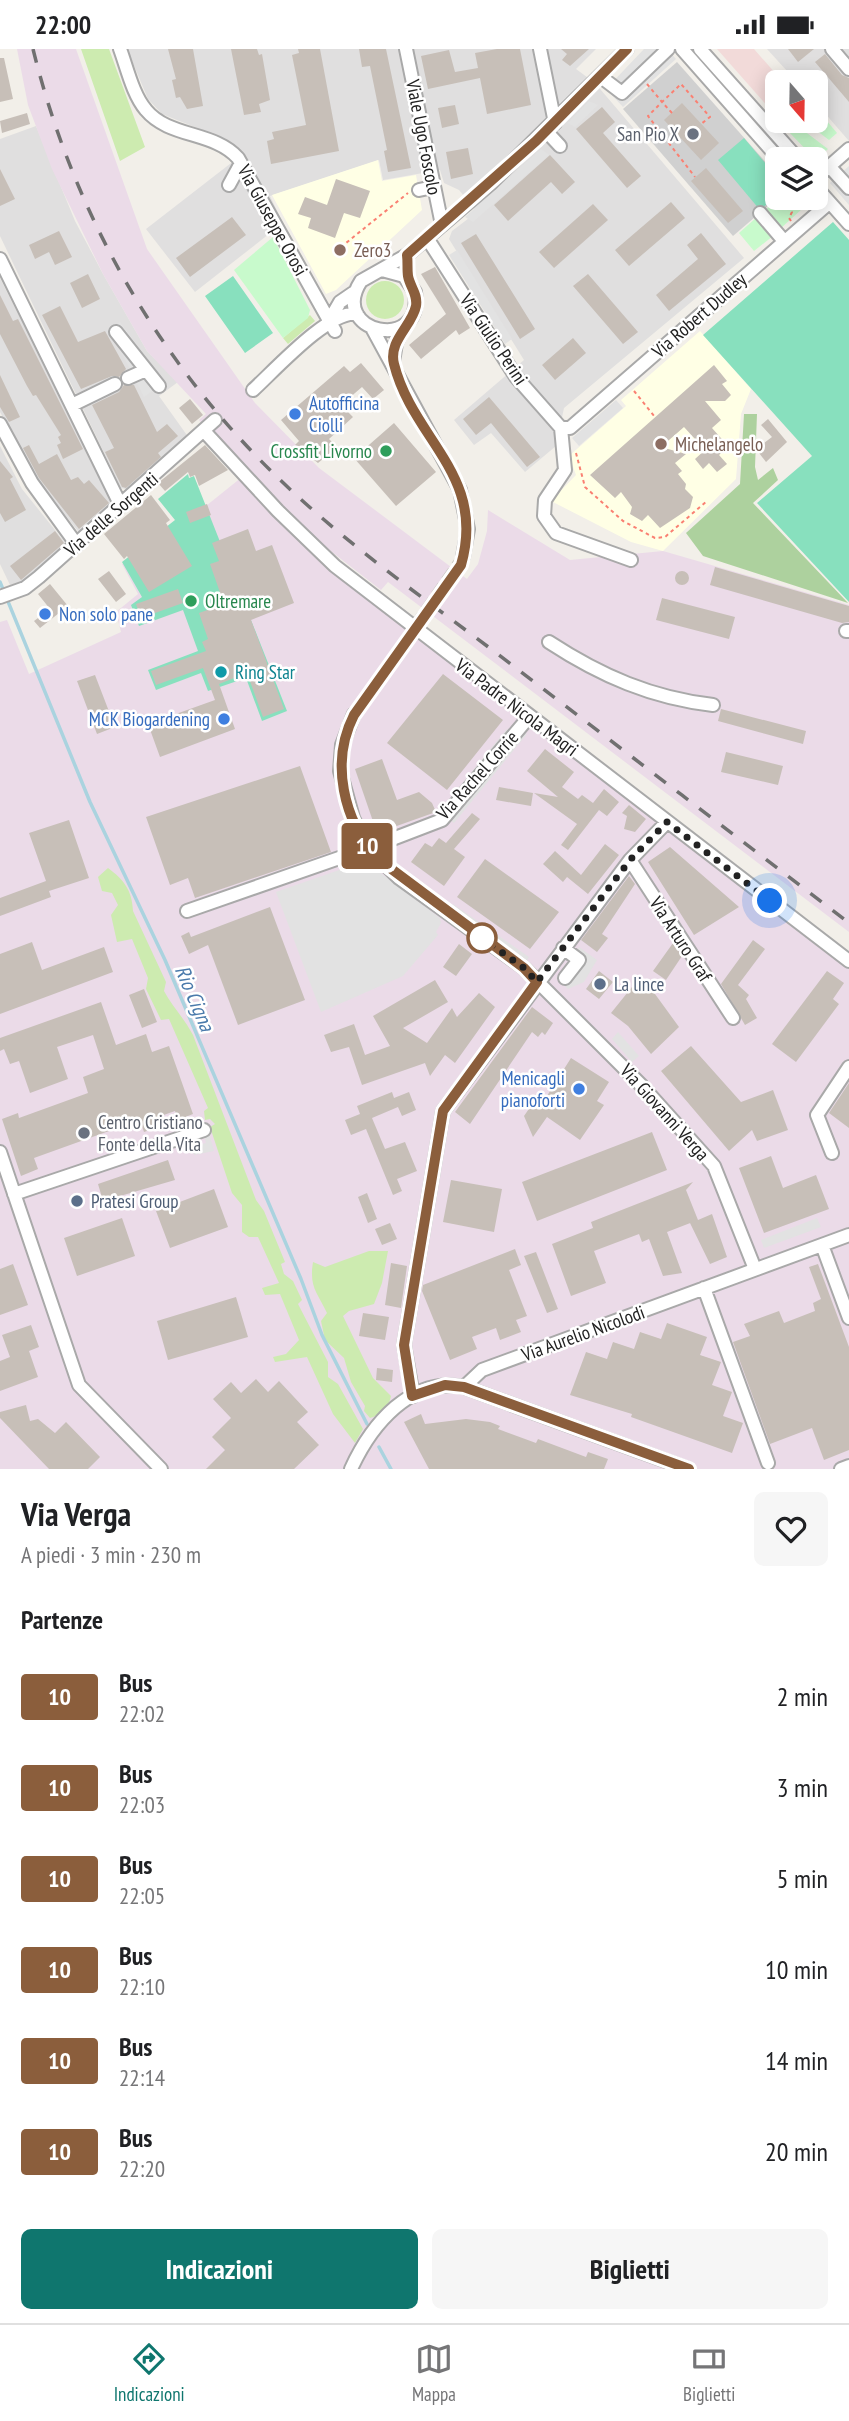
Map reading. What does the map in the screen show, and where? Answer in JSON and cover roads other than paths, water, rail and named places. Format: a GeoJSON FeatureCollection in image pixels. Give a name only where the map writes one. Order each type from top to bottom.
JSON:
{"type":"FeatureCollection","features":[{"type":"Feature","properties":{"kind":"street","name":"Via Giuseppe Orosi"},"geometry":{"type":"LineString","coordinates":[[120,49],[139,99],[148,113],[164,124],[213,141],[235,154],[332,326]]}},
{"type":"Feature","properties":{"kind":"street","name":"Viale Ugo Foscolo"},"geometry":{"type":"LineString","coordinates":[[406,49],[442,225]]}},
{"type":"Feature","properties":{"kind":"street"},"geometry":{"type":"LineString","coordinates":[[540,49],[537,66],[551,127],[561,146]]}},
{"type":"Feature","properties":{"kind":"street"},"geometry":{"type":"LineString","coordinates":[[332,326],[340,302],[356,292],[365,277],[407,255],[442,225],[551,127],[627,49]]}},
{"type":"Feature","properties":{"kind":"street"},"geometry":{"type":"LineString","coordinates":[[601,77],[622,93],[668,49]]}},
{"type":"Feature","properties":{"kind":"street"},"geometry":{"type":"LineString","coordinates":[[682,49],[768,147]]}},
{"type":"Feature","properties":{"kind":"street"},"geometry":{"type":"LineString","coordinates":[[700,49],[787,147]]}},
{"type":"Feature","properties":{"kind":"street"},"geometry":{"type":"LineString","coordinates":[[832,49],[849,69]]}},
{"type":"Feature","properties":{"kind":"street"},"geometry":{"type":"LineString","coordinates":[[846,157],[830,166],[849,188]]}},
{"type":"Feature","properties":{"kind":"street"},"geometry":{"type":"LineString","coordinates":[[230,178],[241,163]]}},
{"type":"Feature","properties":{"kind":"street"},"geometry":{"type":"LineString","coordinates":[[419,190],[433,187]]}},
{"type":"Feature","properties":{"kind":"street"},"geometry":{"type":"LineString","coordinates":[[829,203],[849,223]]}},
{"type":"Feature","properties":{"kind":"street","name":"Via Robert Dudley"},"geometry":{"type":"LineString","coordinates":[[566,428],[829,203]]}},
{"type":"Feature","properties":{"kind":"street"},"geometry":{"type":"LineString","coordinates":[[760,213],[784,241]]}},
{"type":"Feature","properties":{"kind":"street","name":"Via Giulio Perini"},"geometry":{"type":"LineString","coordinates":[[427,237],[516,377],[566,428]]}},
{"type":"Feature","properties":{"kind":"street"},"geometry":{"type":"LineString","coordinates":[[393,362],[396,343],[416,305],[415,292],[408,279],[407,255]]}},
{"type":"Feature","properties":{"kind":"street"},"geometry":{"type":"LineString","coordinates":[[0,259],[23,294],[121,506]]}},
{"type":"Feature","properties":{"kind":"street"},"geometry":{"type":"LineString","coordinates":[[382,270],[408,279]]}},
{"type":"Feature","properties":{"kind":"street"},"geometry":{"type":"LineString","coordinates":[[356,292],[358,314],[372,328],[393,362],[404,392],[462,497],[468,529],[463,557]]}},
{"type":"Feature","properties":{"kind":"street"},"geometry":{"type":"LineString","coordinates":[[253,390],[271,381],[346,313],[358,314]]}},
{"type":"Feature","properties":{"kind":"street"},"geometry":{"type":"LineString","coordinates":[[372,328],[392,331],[406,324]]}},
{"type":"Feature","properties":{"kind":"street"},"geometry":{"type":"LineString","coordinates":[[116,332],[159,386]]}},
{"type":"Feature","properties":{"kind":"street"},"geometry":{"type":"LineString","coordinates":[[128,378],[146,370]]}},
{"type":"Feature","properties":{"kind":"street"},"geometry":{"type":"LineString","coordinates":[[72,405],[115,384]]}},
{"type":"Feature","properties":{"kind":"street","name":"Via delle Sorgenti"},"geometry":{"type":"LineString","coordinates":[[0,597],[19,590],[78,545],[215,421]]}},
{"type":"Feature","properties":{"kind":"street"},"geometry":{"type":"LineString","coordinates":[[0,424],[32,483],[78,545]]}},
{"type":"Feature","properties":{"kind":"street"},"geometry":{"type":"LineString","coordinates":[[566,428],[565,470],[545,500],[544,516],[556,533],[631,560]]}},
{"type":"Feature","properties":{"kind":"street","name":"Via Padre Nicola Magri"},"geometry":{"type":"LineString","coordinates":[[204,431],[320,553],[414,629],[849,961]]}},
{"type":"Feature","properties":{"kind":"street"},"geometry":{"type":"LineString","coordinates":[[549,642],[584,665],[632,687],[674,701],[713,705]]}},
{"type":"Feature","properties":{"kind":"street","name":"Via Giovanni Verga"},"geometry":{"type":"LineString","coordinates":[[354,715],[344,739],[340,771],[353,817],[368,848],[388,870],[524,968],[594,1036],[714,1166],[755,1269]]}},
{"type":"Feature","properties":{"kind":"street","name":"Via Rachel Corrie"},"geometry":{"type":"LineString","coordinates":[[382,843],[442,820],[529,717]]}},
{"type":"Feature","properties":{"kind":"street"},"geometry":{"type":"LineString","coordinates":[[412,1396],[404,1345],[443,1111],[630,860],[667,822]]}},
{"type":"Feature","properties":{"kind":"street"},"geometry":{"type":"LineString","coordinates":[[187,911],[368,848]]}},
{"type":"Feature","properties":{"kind":"street","name":"Via Arturo Graf"},"geometry":{"type":"LineString","coordinates":[[630,860],[733,1019]]}},
{"type":"Feature","properties":{"kind":"street"},"geometry":{"type":"LineString","coordinates":[[563,948],[579,960],[565,978]]}},
{"type":"Feature","properties":{"kind":"street"},"geometry":{"type":"LineString","coordinates":[[832,1153],[817,1115],[849,1067]]}},
{"type":"Feature","properties":{"kind":"street"},"geometry":{"type":"LineString","coordinates":[[14,1194],[204,1130]]}},
{"type":"Feature","properties":{"kind":"street"},"geometry":{"type":"LineString","coordinates":[[0,1152],[20,1222],[79,1385],[161,1469]]}},
{"type":"Feature","properties":{"kind":"street","name":"Via Aurelio Nicolodi"},"geometry":{"type":"LineString","coordinates":[[464,1387],[482,1370],[653,1300],[704,1288],[849,1235]]}},
{"type":"Feature","properties":{"kind":"street"},"geometry":{"type":"LineString","coordinates":[[822,1245],[849,1318]]}},
{"type":"Feature","properties":{"kind":"street"},"geometry":{"type":"LineString","coordinates":[[704,1288],[771,1467]]}},
{"type":"Feature","properties":{"kind":"street"},"geometry":{"type":"LineString","coordinates":[[351,1469],[393,1406],[412,1396],[445,1385],[464,1387],[688,1469]]}},
{"type":"Feature","properties":{"kind":"street"},"geometry":{"type":"LineString","coordinates":[[841,1469],[849,1466]]}},
{"type":"Feature","properties":{"kind":"waterway","name":"Rio Cigna"},"geometry":{"type":"LineString","coordinates":[[0,582],[90,802],[165,960],[301,1279],[322,1335],[367,1424]]}},
{"type":"Feature","properties":{"kind":"waterway","name":"Rio Cigna"},"geometry":{"type":"LineString","coordinates":[[379,1447],[391,1469]]}},
{"type":"Feature","properties":{"kind":"tunnel"},"geometry":{"type":"LineString","coordinates":[[354,714],[463,557]]}},
{"type":"Feature","properties":{"kind":"railway"},"geometry":{"type":"LineString","coordinates":[[33,49],[73,174],[131,291],[166,345],[247,447],[294,493],[374,560],[849,923]]}},
{"type":"Feature","properties":{"kind":"place","name":"San Pio X"},"geometry":{"type":"Point","coordinates":[693,134]}},
{"type":"Feature","properties":{"kind":"place","name":"Zero3"},"geometry":{"type":"Point","coordinates":[340,250]}},
{"type":"Feature","properties":{"kind":"place","name":"Autofficina Ciolli"},"geometry":{"type":"Point","coordinates":[295,414]}},
{"type":"Feature","properties":{"kind":"place","name":"Michelangelo"},"geometry":{"type":"Point","coordinates":[661,444]}},
{"type":"Feature","properties":{"kind":"place","name":"Crossfit Livorno"},"geometry":{"type":"Point","coordinates":[386,451]}},
{"type":"Feature","properties":{"kind":"place","name":"Oltremare"},"geometry":{"type":"Point","coordinates":[191,601]}},
{"type":"Feature","properties":{"kind":"place","name":"Non solo pane"},"geometry":{"type":"Point","coordinates":[45,614]}},
{"type":"Feature","properties":{"kind":"place","name":"Ring Star"},"geometry":{"type":"Point","coordinates":[221,672]}},
{"type":"Feature","properties":{"kind":"place","name":"MCK Biogardening"},"geometry":{"type":"Point","coordinates":[224,719]}},
{"type":"Feature","properties":{"kind":"place","name":"La lince"},"geometry":{"type":"Point","coordinates":[600,984]}},
{"type":"Feature","properties":{"kind":"place","name":"Menicagli pianoforti"},"geometry":{"type":"Point","coordinates":[579,1089]}},
{"type":"Feature","properties":{"kind":"place","name":"Centro Cristiano Fonte della Vita"},"geometry":{"type":"Point","coordinates":[84,1133]}},
{"type":"Feature","properties":{"kind":"place","name":"Pratesi Group"},"geometry":{"type":"Point","coordinates":[77,1201]}}]}
